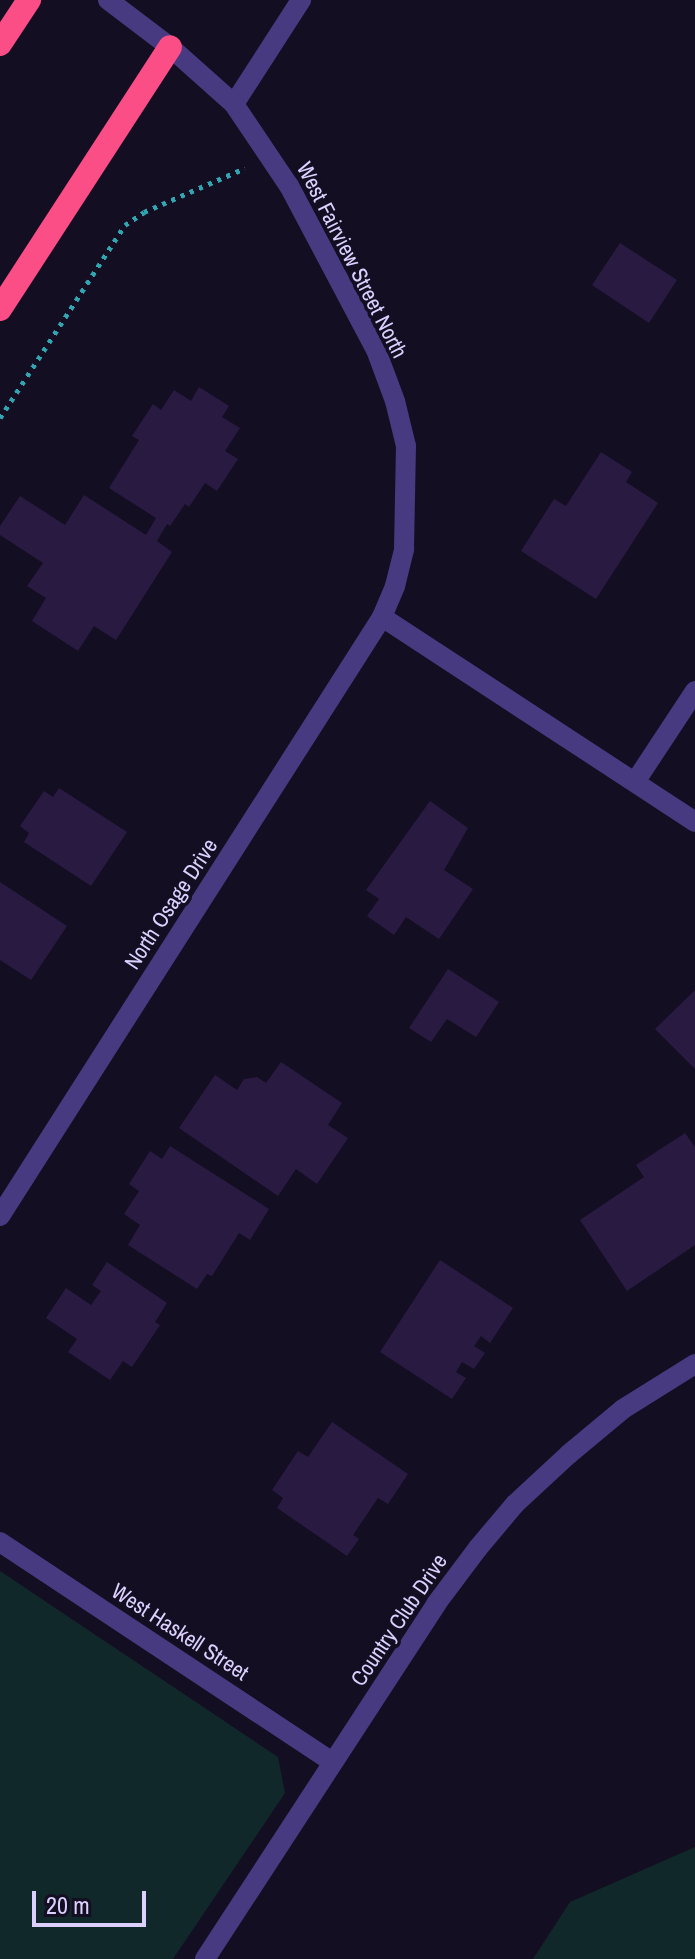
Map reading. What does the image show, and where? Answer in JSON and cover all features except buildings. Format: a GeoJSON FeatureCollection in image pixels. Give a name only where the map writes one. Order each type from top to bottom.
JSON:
{"type":"FeatureCollection","features":[{"type":"Feature","properties":{"kind":"highway"},"geometry":{"type":"LineString","coordinates":[[0,44],[27,3]]}},
{"type":"Feature","properties":{"kind":"highway"},"geometry":{"type":"LineString","coordinates":[[0,309],[163,41]]}},
{"type":"Feature","properties":{"kind":"street","name":"West Fairview Street North"},"geometry":{"type":"LineString","coordinates":[[108,0],[163,41],[234,104],[272,159],[376,350],[395,401],[406,446],[404,549],[395,586],[382,617]]}},
{"type":"Feature","properties":{"kind":"street"},"geometry":{"type":"LineString","coordinates":[[234,104],[301,0]]}},
{"type":"Feature","properties":{"kind":"street"},"geometry":{"type":"LineString","coordinates":[[382,617],[695,822]]}},
{"type":"Feature","properties":{"kind":"street","name":"North Osage Drive"},"geometry":{"type":"LineString","coordinates":[[0,1216],[382,617]]}},
{"type":"Feature","properties":{"kind":"street"},"geometry":{"type":"LineString","coordinates":[[635,782],[695,691]]}},
{"type":"Feature","properties":{"kind":"street","name":"Country Club Drive"},"geometry":{"type":"LineString","coordinates":[[205,1959],[436,1604],[515,1504],[623,1409],[695,1364]]}},
{"type":"Feature","properties":{"kind":"street","name":"West Haskell Street"},"geometry":{"type":"LineString","coordinates":[[0,1542],[333,1762]]}},
{"type":"Feature","properties":{"kind":"path"},"geometry":{"type":"LineString","coordinates":[[0,418],[125,225],[144,212],[272,159]]}},
{"type":"Feature","properties":{"kind":"green space"},"geometry":{"type":"Polygon","coordinates":[[[0,1571],[278,1757],[285,1793],[173,1959],[0,1959],[0,1571]]]}},
{"type":"Feature","properties":{"kind":"green space"},"geometry":{"type":"Polygon","coordinates":[[[695,1847],[695,1959],[533,1959],[570,1902],[695,1847]]]}}]}
